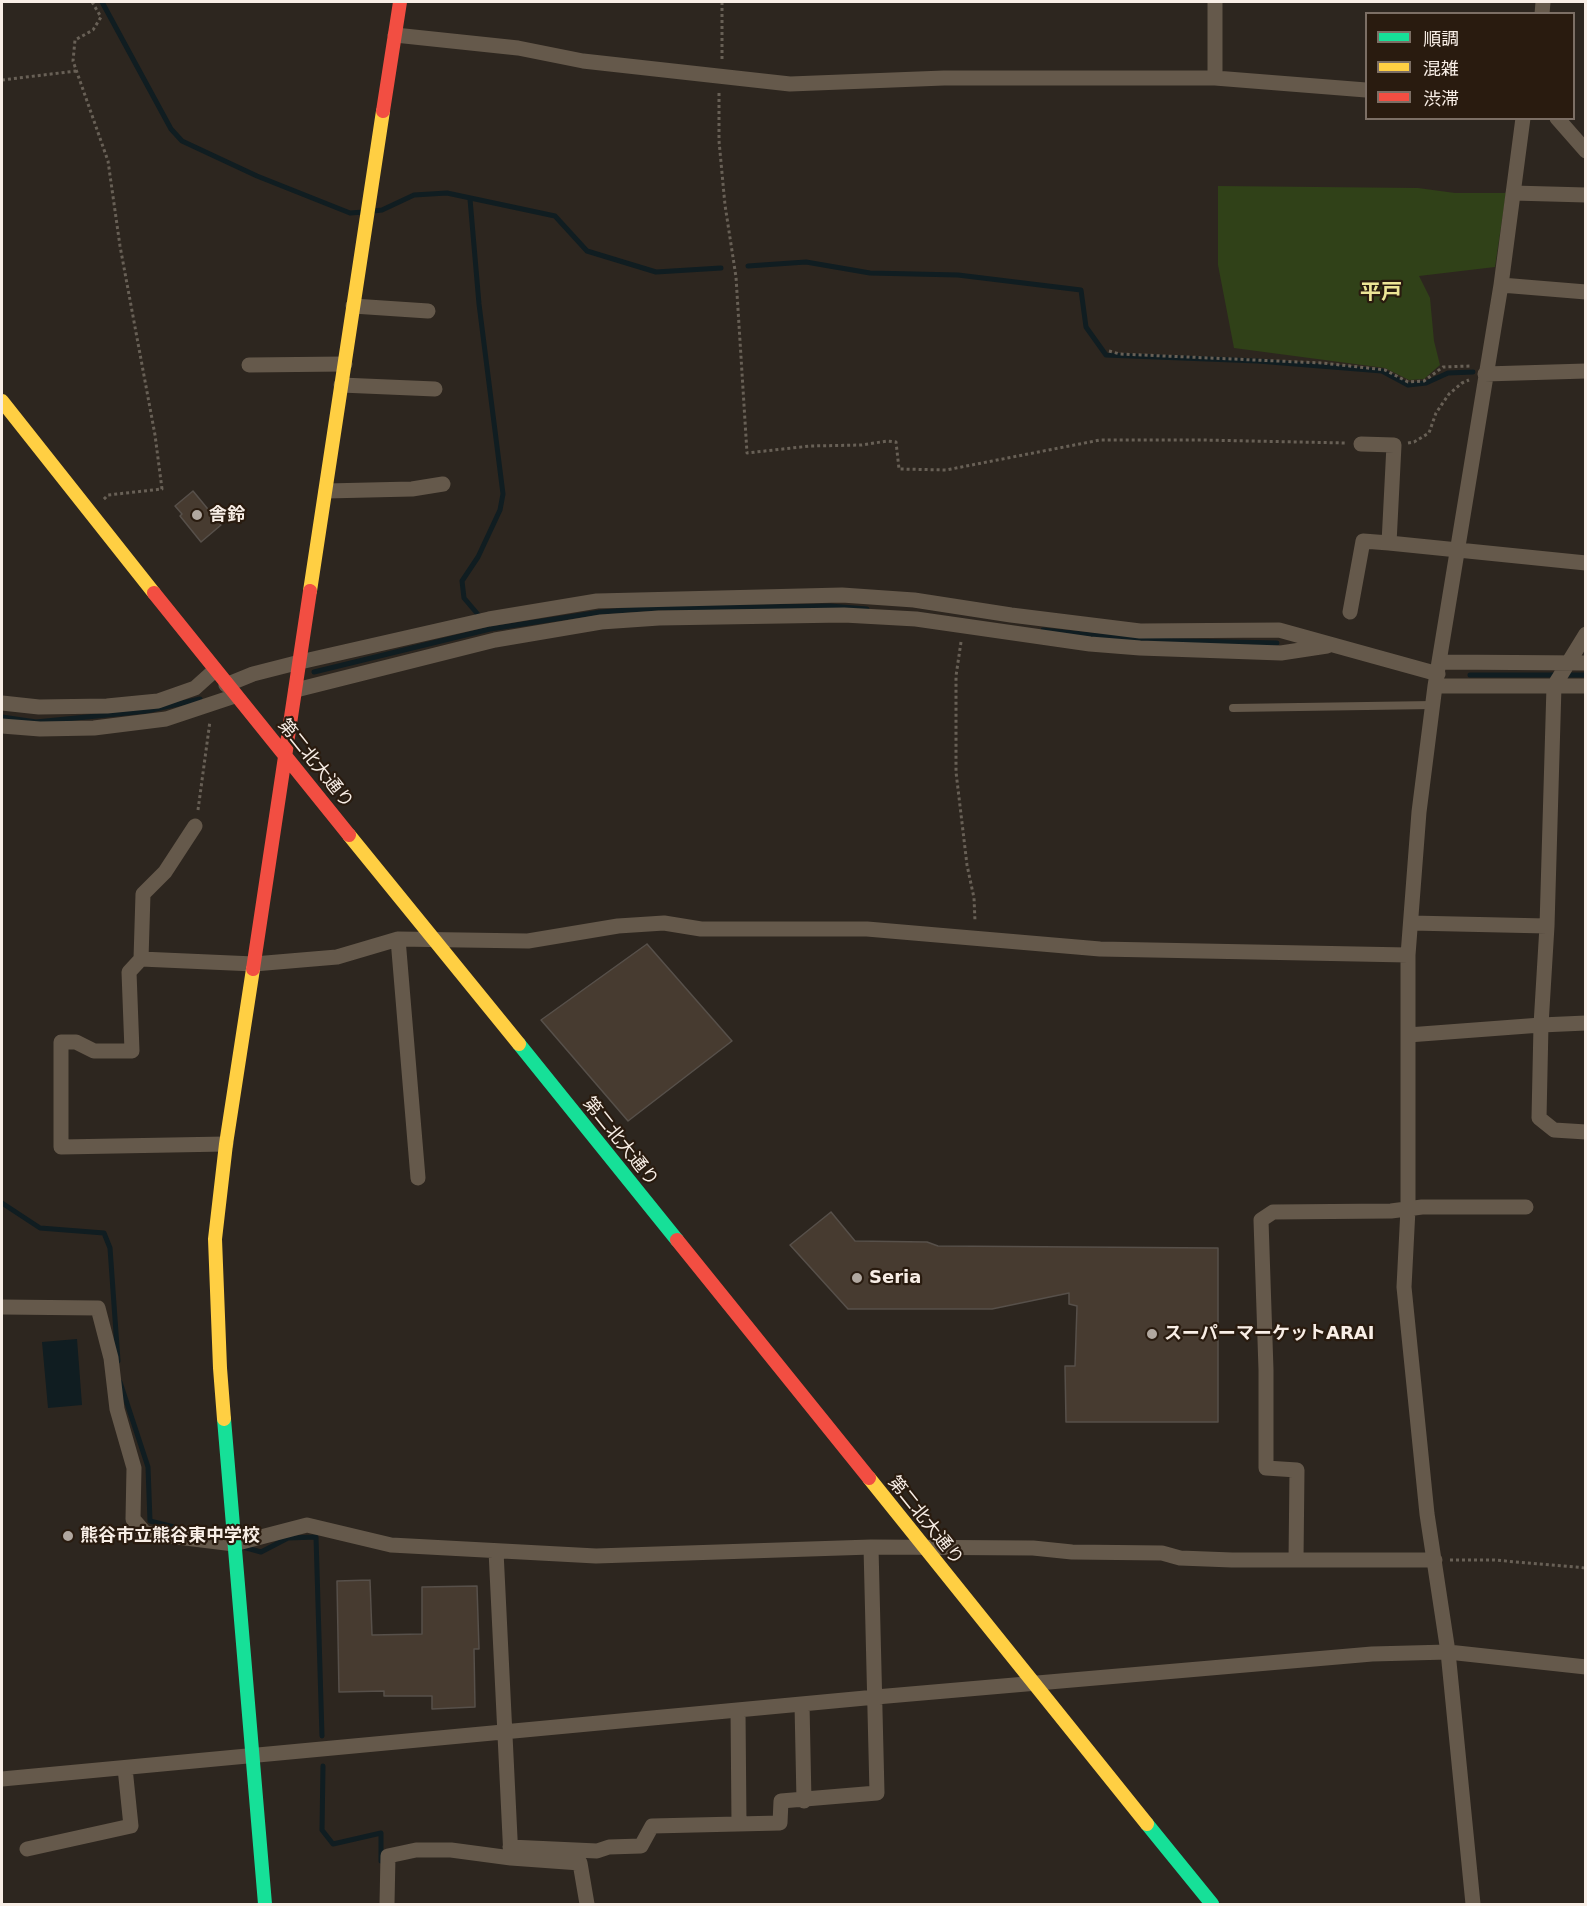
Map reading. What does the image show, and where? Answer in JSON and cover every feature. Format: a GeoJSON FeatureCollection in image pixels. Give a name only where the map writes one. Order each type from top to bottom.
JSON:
{"type":"FeatureCollection","features":[{"type":"Feature","properties":{"kind":"street"},"geometry":{"type":"LineString","coordinates":[[265,1905],[220,1368],[214,1239],[226,1144],[400,2]]}},
{"type":"Feature","properties":{"kind":"street"},"geometry":{"type":"LineString","coordinates":[[1215,2],[1215,78]]}},
{"type":"Feature","properties":{"kind":"street"},"geometry":{"type":"LineString","coordinates":[[395,35],[518,48],[583,61],[790,84],[944,78],[1215,78],[1365,90]]}},
{"type":"Feature","properties":{"kind":"street"},"geometry":{"type":"LineString","coordinates":[[1473,1905],[1448,1652],[1427,1514],[1404,1287],[1408,1209],[1408,955],[1419,812],[1433,705],[1501,285],[1523,120]]}},
{"type":"Feature","properties":{"kind":"street"},"geometry":{"type":"LineString","coordinates":[[1559,120],[1586,151]]}},
{"type":"Feature","properties":{"kind":"street"},"geometry":{"type":"LineString","coordinates":[[1513,193],[1586,195]]}},
{"type":"Feature","properties":{"kind":"street"},"geometry":{"type":"LineString","coordinates":[[1501,285],[1586,292]]}},
{"type":"Feature","properties":{"kind":"street"},"geometry":{"type":"LineString","coordinates":[[353,306],[428,311]]}},
{"type":"Feature","properties":{"kind":"street"},"geometry":{"type":"LineString","coordinates":[[249,365],[345,364]]}},
{"type":"Feature","properties":{"kind":"street"},"geometry":{"type":"LineString","coordinates":[[1486,370],[1586,371]]}},
{"type":"Feature","properties":{"kind":"street"},"geometry":{"type":"LineString","coordinates":[[341,385],[435,388]]}},
{"type":"Feature","properties":{"kind":"street","name":"第二北大通り"},"geometry":{"type":"LineString","coordinates":[[2,401],[230,691],[436,941],[1212,1905]]}},
{"type":"Feature","properties":{"kind":"street"},"geometry":{"type":"LineString","coordinates":[[1361,444],[1394,445],[1389,543]]}},
{"type":"Feature","properties":{"kind":"street"},"geometry":{"type":"LineString","coordinates":[[326,491],[412,489],[443,484]]}},
{"type":"Feature","properties":{"kind":"street"},"geometry":{"type":"LineString","coordinates":[[1350,612],[1363,542],[1586,563]]}},
{"type":"Feature","properties":{"kind":"street"},"geometry":{"type":"LineString","coordinates":[[296,690],[495,640],[601,622],[914,600],[1096,627],[1140,631],[1279,630],[1438,674],[1554,686],[1586,686]]}},
{"type":"Feature","properties":{"kind":"street"},"geometry":{"type":"LineString","coordinates":[[2,726],[40,729],[94,728],[166,719],[212,705],[253,674],[489,619],[597,601],[842,605],[963,626],[1090,644],[1140,648],[1281,653],[1332,645]]}},
{"type":"Feature","properties":{"kind":"street"},"geometry":{"type":"LineString","coordinates":[[1586,634],[1554,686],[1539,1118],[1554,1130],[1586,1132]]}},
{"type":"Feature","properties":{"kind":"street"},"geometry":{"type":"LineString","coordinates":[[1438,674],[1569,662],[1586,663]]}},
{"type":"Feature","properties":{"kind":"street"},"geometry":{"type":"LineString","coordinates":[[2,704],[39,708],[106,706],[158,701],[195,688],[215,670]]}},
{"type":"Feature","properties":{"kind":"street"},"geometry":{"type":"LineString","coordinates":[[195,826],[165,872],[143,894],[141,958],[129,972],[132,1051],[94,1051],[76,1042],[61,1042],[61,1147],[226,1144]]}},
{"type":"Feature","properties":{"kind":"street"},"geometry":{"type":"LineString","coordinates":[[141,958],[254,964],[337,957],[398,939],[528,941],[618,926],[664,923],[701,929],[867,929],[1100,949],[1408,955]]}},
{"type":"Feature","properties":{"kind":"street"},"geometry":{"type":"LineString","coordinates":[[1411,923],[1547,926]]}},
{"type":"Feature","properties":{"kind":"street"},"geometry":{"type":"LineString","coordinates":[[398,939],[418,1178]]}},
{"type":"Feature","properties":{"kind":"street"},"geometry":{"type":"LineString","coordinates":[[1408,1035],[1586,1023]]}},
{"type":"Feature","properties":{"kind":"street"},"geometry":{"type":"LineString","coordinates":[[1296,1560],[1297,1470],[1266,1468],[1266,1370],[1261,1220],[1273,1212],[1391,1211],[1422,1207],[1526,1207]]}},
{"type":"Feature","properties":{"kind":"street"},"geometry":{"type":"LineString","coordinates":[[2,1307],[98,1308],[111,1358],[117,1409],[134,1468],[133,1519],[145,1533],[234,1544],[307,1525],[391,1545],[596,1556],[872,1547],[1033,1548],[1072,1552],[1162,1553],[1180,1558],[1434,1560]]}},
{"type":"Feature","properties":{"kind":"street"},"geometry":{"type":"LineString","coordinates":[[387,1905],[388,1857],[416,1850],[597,1851],[609,1847],[641,1846],[652,1826],[780,1823],[781,1802],[877,1793],[872,1547]]}},
{"type":"Feature","properties":{"kind":"street"},"geometry":{"type":"LineString","coordinates":[[496,1551],[511,1852]]}},
{"type":"Feature","properties":{"kind":"street"},"geometry":{"type":"LineString","coordinates":[[2,1779],[876,1697],[1372,1654],[1448,1652],[1586,1667]]}},
{"type":"Feature","properties":{"kind":"street"},"geometry":{"type":"LineString","coordinates":[[802,1704],[804,1801]]}},
{"type":"Feature","properties":{"kind":"street"},"geometry":{"type":"LineString","coordinates":[[738,1710],[739,1824]]}},
{"type":"Feature","properties":{"kind":"street"},"geometry":{"type":"LineString","coordinates":[[27,1849],[131,1826],[125,1768]]}},
{"type":"Feature","properties":{"kind":"street"},"geometry":{"type":"LineString","coordinates":[[511,1852],[580,1863],[587,1905]]}},
{"type":"Feature","properties":{"kind":"lane"},"geometry":{"type":"LineString","coordinates":[[1233,708],[1433,705]]}},
{"type":"Feature","properties":{"kind":"path"},"geometry":{"type":"LineString","coordinates":[[89,510],[108,495],[162,489],[120,246],[108,161],[73,62],[75,40],[93,30],[101,17],[92,2]]}},
{"type":"Feature","properties":{"kind":"path"},"geometry":{"type":"LineString","coordinates":[[722,2],[719,141],[725,204],[736,277],[747,453],[810,446],[862,445],[887,441],[896,442],[899,469],[946,470],[1100,440],[1361,444]]}},
{"type":"Feature","properties":{"kind":"path"},"geometry":{"type":"LineString","coordinates":[[2,80],[76,71]]}},
{"type":"Feature","properties":{"kind":"path"},"geometry":{"type":"LineString","coordinates":[[1109,351],[1120,354],[1310,363],[1377,369],[1386,370],[1408,382],[1424,381],[1443,367],[1486,370]]}},
{"type":"Feature","properties":{"kind":"path"},"geometry":{"type":"LineString","coordinates":[[1394,445],[1414,442],[1429,433],[1436,413],[1449,394],[1462,383],[1486,370]]}},
{"type":"Feature","properties":{"kind":"path"},"geometry":{"type":"LineString","coordinates":[[963,626],[956,676],[956,772],[967,865],[974,898],[975,938]]}},
{"type":"Feature","properties":{"kind":"path"},"geometry":{"type":"LineString","coordinates":[[195,826],[212,705]]}},
{"type":"Feature","properties":{"kind":"path"},"geometry":{"type":"LineString","coordinates":[[1434,1560],[1494,1560],[1586,1568]]}},
{"type":"Feature","properties":{"kind":"green space"},"geometry":{"type":"Polygon","coordinates":[[[1218,186],[1418,188],[1455,193],[1506,193],[1495,267],[1419,276],[1430,298],[1434,341],[1440,365],[1424,379],[1409,380],[1385,368],[1234,348],[1218,265],[1218,186]]]}},
{"type":"Feature","properties":{"kind":"shaded area"},"geometry":{"type":"Polygon","coordinates":[[[77,1339],[82,1405],[48,1408],[42,1342],[77,1339]]]}},
{"type":"Feature","properties":{"kind":"building"},"geometry":{"type":"Polygon","coordinates":[[[193,491],[221,525],[201,542],[180,516],[182,514],[175,506],[193,491]]]}},
{"type":"Feature","properties":{"kind":"building"},"geometry":{"type":"Polygon","coordinates":[[[647,944],[732,1041],[628,1121],[541,1020],[647,944]]]}},
{"type":"Feature","properties":{"kind":"building"},"geometry":{"type":"Polygon","coordinates":[[[831,1212],[855,1241],[927,1242],[938,1246],[1218,1248],[1218,1422],[1066,1422],[1065,1366],[1075,1366],[1077,1306],[1069,1304],[1069,1293],[992,1309],[848,1309],[790,1245],[831,1212]]]}},
{"type":"Feature","properties":{"kind":"building"},"geometry":{"type":"Polygon","coordinates":[[[370,1580],[372,1635],[422,1634],[422,1587],[477,1586],[479,1649],[474,1649],[475,1707],[432,1709],[432,1696],[384,1696],[384,1691],[339,1692],[337,1581],[370,1580]]]}},
{"type":"Feature","properties":{"kind":"waterway"},"geometry":{"type":"LineString","coordinates":[[102,2],[171,129],[182,141],[257,176],[350,213],[364,212]]}},
{"type":"Feature","properties":{"kind":"waterway"},"geometry":{"type":"LineString","coordinates":[[373,211],[382,210],[414,195],[447,193],[555,216],[587,251],[656,272],[721,268]]}},
{"type":"Feature","properties":{"kind":"waterway"},"geometry":{"type":"LineString","coordinates":[[470,199],[479,304],[503,494],[500,510],[478,557],[462,581],[464,598],[481,618]]}},
{"type":"Feature","properties":{"kind":"waterway"},"geometry":{"type":"LineString","coordinates":[[748,266],[806,262],[870,273],[958,275],[1081,290],[1086,327],[1106,355],[1258,361],[1382,371],[1408,385],[1426,383],[1448,373],[1473,372]]}},
{"type":"Feature","properties":{"kind":"waterway"},"geometry":{"type":"LineString","coordinates":[[314,672],[490,629],[601,612],[658,608],[830,606],[867,609]]}},
{"type":"Feature","properties":{"kind":"waterway"},"geometry":{"type":"LineString","coordinates":[[1043,630],[1142,640],[1277,643]]}},
{"type":"Feature","properties":{"kind":"waterway"},"geometry":{"type":"LineString","coordinates":[[1470,675],[1586,675]]}},
{"type":"Feature","properties":{"kind":"waterway"},"geometry":{"type":"LineString","coordinates":[[2,717],[36,722],[147,711],[200,699]]}},
{"type":"Feature","properties":{"kind":"waterway"},"geometry":{"type":"LineString","coordinates":[[2,1203],[40,1228],[104,1233],[110,1248],[118,1361]]}},
{"type":"Feature","properties":{"kind":"waterway"},"geometry":{"type":"LineString","coordinates":[[120,1382],[148,1467],[150,1521],[194,1532]]}},
{"type":"Feature","properties":{"kind":"waterway"},"geometry":{"type":"LineString","coordinates":[[243,1547],[261,1552],[288,1538],[316,1537],[322,1736]]}},
{"type":"Feature","properties":{"kind":"waterway"},"geometry":{"type":"LineString","coordinates":[[323,1766],[322,1830],[333,1844],[381,1833],[381,1861]]}},
{"type":"Feature","properties":{"kind":"traffic: fast"},"geometry":{"type":"LineString","coordinates":[[519,1044],[677,1240]]}},
{"type":"Feature","properties":{"kind":"traffic: fast"},"geometry":{"type":"LineString","coordinates":[[224,1419],[265,1904]]}},
{"type":"Feature","properties":{"kind":"traffic: fast"},"geometry":{"type":"LineString","coordinates":[[1147,1824],[1212,1904]]}},
{"type":"Feature","properties":{"kind":"traffic: slow"},"geometry":{"type":"LineString","coordinates":[[310,591],[383,111]]}},
{"type":"Feature","properties":{"kind":"traffic: slow"},"geometry":{"type":"LineString","coordinates":[[2,401],[154,593]]}},
{"type":"Feature","properties":{"kind":"traffic: slow"},"geometry":{"type":"LineString","coordinates":[[349,835],[519,1044]]}},
{"type":"Feature","properties":{"kind":"traffic: slow"},"geometry":{"type":"LineString","coordinates":[[224,1419],[215,1239],[226,1144],[253,969]]}},
{"type":"Feature","properties":{"kind":"traffic: slow"},"geometry":{"type":"LineString","coordinates":[[869,1478],[1147,1824]]}},
{"type":"Feature","properties":{"kind":"traffic: jam"},"geometry":{"type":"LineString","coordinates":[[383,111],[400,2]]}},
{"type":"Feature","properties":{"kind":"traffic: jam"},"geometry":{"type":"LineString","coordinates":[[253,969],[310,591]]}},
{"type":"Feature","properties":{"kind":"traffic: jam"},"geometry":{"type":"LineString","coordinates":[[154,593],[349,835]]}},
{"type":"Feature","properties":{"kind":"traffic: jam"},"geometry":{"type":"LineString","coordinates":[[677,1240],[869,1478]]}},
{"type":"Feature","properties":{"kind":"place","name":"舎鈴"},"geometry":{"type":"Point","coordinates":[197,515]}},
{"type":"Feature","properties":{"kind":"place","name":"Seria"},"geometry":{"type":"Point","coordinates":[857,1278]}},
{"type":"Feature","properties":{"kind":"place","name":"スーパーマーケットARAI"},"geometry":{"type":"Point","coordinates":[1152,1334]}},
{"type":"Feature","properties":{"kind":"place","name":"熊谷市立熊谷東中学校"},"geometry":{"type":"Point","coordinates":[68,1536]}},
{"type":"Feature","properties":{"kind":"district","name":"平戸"},"geometry":{"type":"Point","coordinates":[1381,294]}}]}
